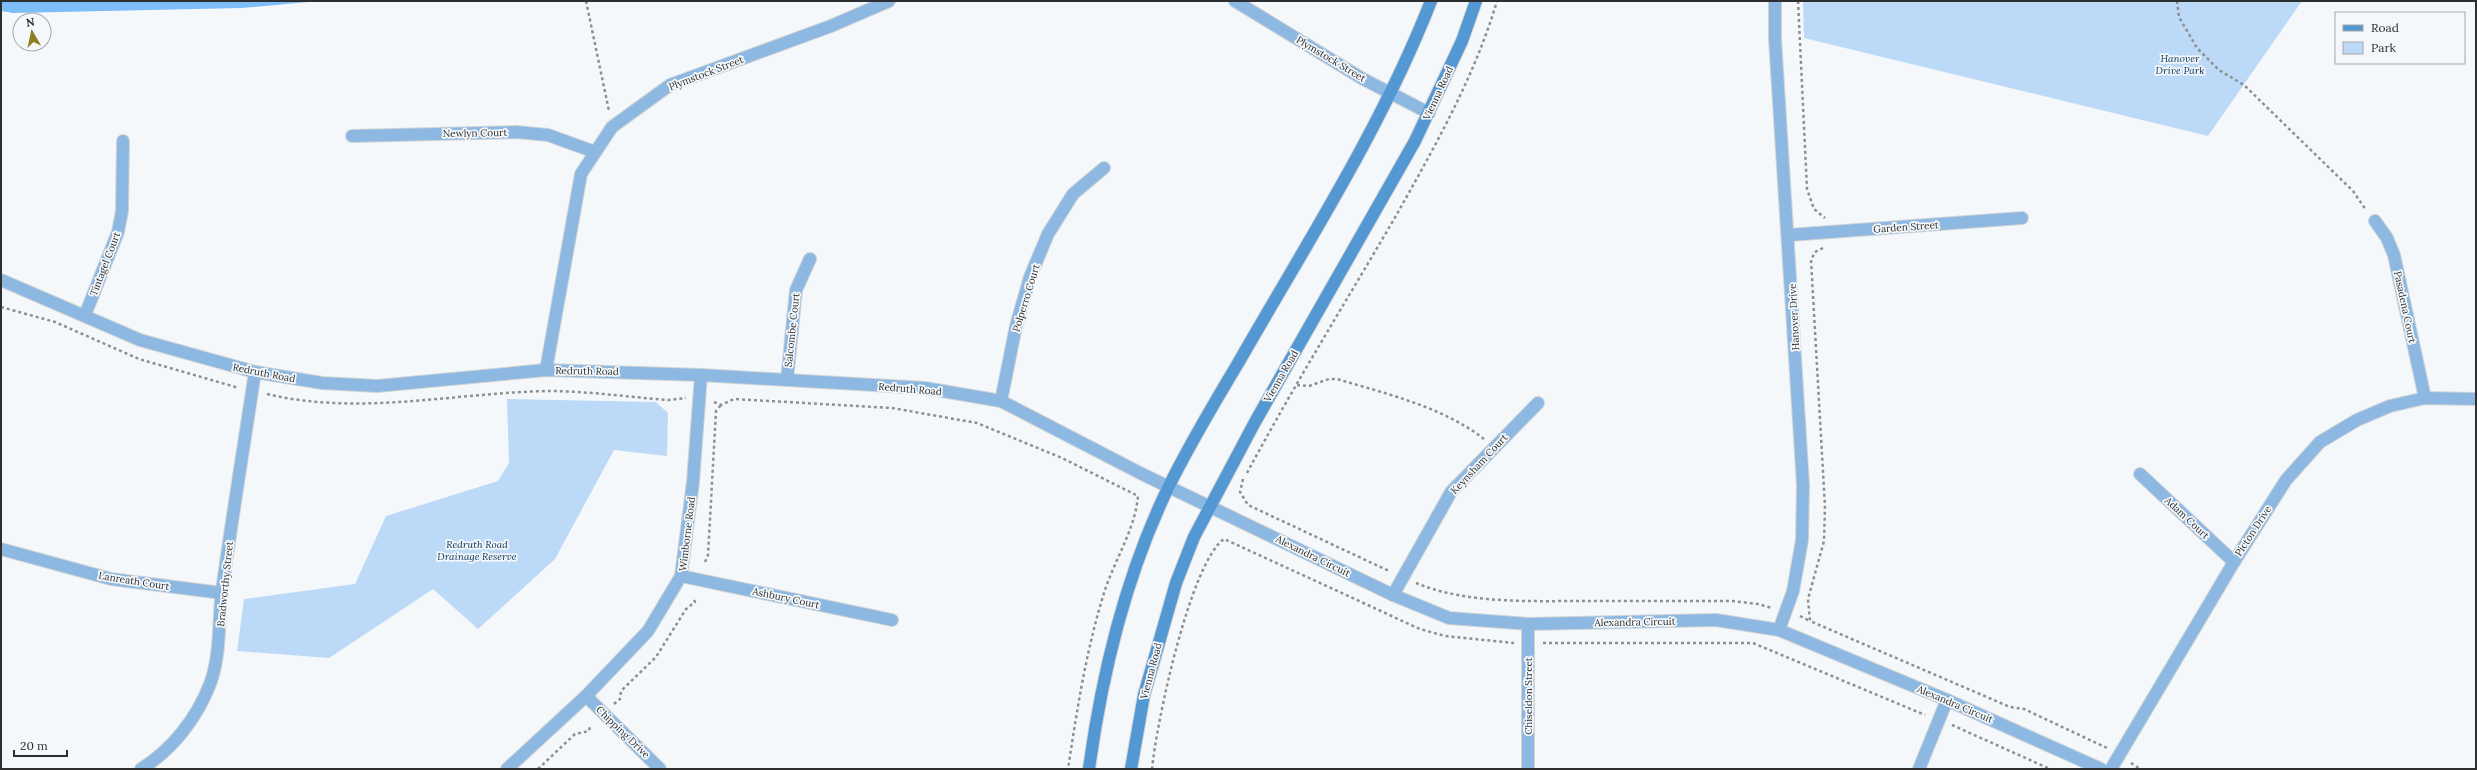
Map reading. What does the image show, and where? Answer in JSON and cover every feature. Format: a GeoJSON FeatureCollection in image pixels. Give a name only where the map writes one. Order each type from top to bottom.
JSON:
{"type":"FeatureCollection","features":[{"type":"Feature","properties":{"kind":"main road"},"geometry":{"type":"LineString","coordinates":[[1089,769],[1107,668],[1123,606],[1146,540],[1169,487],[1391,93],[1413,47],[1430,1]]}},
{"type":"Feature","properties":{"kind":"main road","name":"Vienna Road"},"geometry":{"type":"LineString","coordinates":[[1131,769],[1144,695],[1159,637],[1181,570],[1209,506],[1415,141],[1462,41],[1476,1]]}},
{"type":"Feature","properties":{"kind":"street","name":"Plymstock Street"},"geometry":{"type":"LineString","coordinates":[[546,370],[580,174],[612,127],[670,84],[831,26],[890,1]]}},
{"type":"Feature","properties":{"kind":"street","name":"Plymstock Street"},"geometry":{"type":"LineString","coordinates":[[1235,1],[1363,79],[1429,113]]}},
{"type":"Feature","properties":{"kind":"street","name":"Hanover Drive"},"geometry":{"type":"LineString","coordinates":[[1775,1],[1775,39],[1789,235],[1803,485],[1802,540],[1793,591],[1779,630]]}},
{"type":"Feature","properties":{"kind":"street","name":"Newlyn Court"},"geometry":{"type":"LineString","coordinates":[[352,136],[516,132],[548,135],[595,152]]}},
{"type":"Feature","properties":{"kind":"street","name":"Tintagel Court"},"geometry":{"type":"LineString","coordinates":[[84,315],[118,232],[122,211],[123,141]]}},
{"type":"Feature","properties":{"kind":"street","name":"Polperro Court"},"geometry":{"type":"LineString","coordinates":[[1001,401],[1024,298],[1030,277],[1048,234],[1073,194],[1104,168]]}},
{"type":"Feature","properties":{"kind":"street","name":"Garden Street"},"geometry":{"type":"LineString","coordinates":[[1789,235],[2022,218]]}},
{"type":"Feature","properties":{"kind":"street","name":"Pasadena Court"},"geometry":{"type":"LineString","coordinates":[[2375,221],[2387,238],[2394,255],[2425,398]]}},
{"type":"Feature","properties":{"kind":"street","name":"Salcombe Court"},"geometry":{"type":"LineString","coordinates":[[787,380],[796,290],[810,259]]}},
{"type":"Feature","properties":{"kind":"street","name":"Redruth Road"},"geometry":{"type":"LineString","coordinates":[[1,280],[140,340],[255,372],[322,383],[377,386],[546,370],[700,375],[926,388],[1001,401],[1169,487]]}},
{"type":"Feature","properties":{"kind":"street","name":"Bradworthy Street"},"geometry":{"type":"LineString","coordinates":[[141,769],[168,748],[193,718],[210,683],[220,631],[222,593],[255,372]]}},
{"type":"Feature","properties":{"kind":"street","name":"Wimborne Road"},"geometry":{"type":"LineString","coordinates":[[507,769],[586,696],[648,631],[681,576],[693,482],[700,375]]}},
{"type":"Feature","properties":{"kind":"street","name":"Picton Drive"},"geometry":{"type":"LineString","coordinates":[[2111,769],[2234,562],[2286,480],[2320,442],[2357,420],[2390,406],[2425,398],[2476,399]]}},
{"type":"Feature","properties":{"kind":"street","name":"Keynsham Court"},"geometry":{"type":"LineString","coordinates":[[1393,595],[1451,492],[1538,403]]}},
{"type":"Feature","properties":{"kind":"street","name":"Adam Court"},"geometry":{"type":"LineString","coordinates":[[2140,474],[2234,562]]}},
{"type":"Feature","properties":{"kind":"street","name":"Alexandra Circuit"},"geometry":{"type":"LineString","coordinates":[[1169,487],[1393,595],[1449,618],[1528,624],[1716,620],[1779,630],[1947,700],[2101,769]]}},
{"type":"Feature","properties":{"kind":"street","name":"Lanreath Court"},"geometry":{"type":"LineString","coordinates":[[1,549],[111,579],[222,593]]}},
{"type":"Feature","properties":{"kind":"street","name":"Ashbury Court"},"geometry":{"type":"LineString","coordinates":[[681,576],[892,620]]}},
{"type":"Feature","properties":{"kind":"street","name":"Chiseldon Street"},"geometry":{"type":"LineString","coordinates":[[1528,624],[1528,769]]}},
{"type":"Feature","properties":{"kind":"street","name":"Chipping Drive"},"geometry":{"type":"LineString","coordinates":[[586,696],[660,769]]}},
{"type":"Feature","properties":{"kind":"street"},"geometry":{"type":"LineString","coordinates":[[1919,769],[1947,700]]}},
{"type":"Feature","properties":{"kind":"path"},"geometry":{"type":"LineString","coordinates":[[586,1],[612,127]]}},
{"type":"Feature","properties":{"kind":"path"},"geometry":{"type":"LineString","coordinates":[[1387,570],[1248,505],[1240,492],[1242,481],[1443,132],[1490,25],[1497,1]]}},
{"type":"Feature","properties":{"kind":"path"},"geometry":{"type":"LineString","coordinates":[[1798,1],[1807,189],[1814,209],[1825,218]]}},
{"type":"Feature","properties":{"kind":"path"},"geometry":{"type":"LineString","coordinates":[[2177,1],[2179,17],[2196,48],[2219,70],[2244,85],[2262,102],[2353,191],[2375,221]]}},
{"type":"Feature","properties":{"kind":"path"},"geometry":{"type":"LineString","coordinates":[[1810,621],[1808,598],[1824,541],[1825,507],[1811,260],[1815,252],[1824,248],[1823,241]]}},
{"type":"Feature","properties":{"kind":"path"},"geometry":{"type":"LineString","coordinates":[[1,307],[55,322],[139,359],[218,384],[252,390],[299,402],[404,403],[547,391],[668,400],[699,396],[721,405]]}},
{"type":"Feature","properties":{"kind":"path"},"geometry":{"type":"LineString","coordinates":[[1297,385],[1309,386],[1329,379],[1337,379],[1401,398],[1467,425],[1494,447]]}},
{"type":"Feature","properties":{"kind":"path"},"geometry":{"type":"LineString","coordinates":[[705,562],[708,555],[716,411],[721,405],[734,399],[892,408],[977,423],[1062,458],[1138,496],[1136,512],[1104,592],[1080,682],[1068,769]]}},
{"type":"Feature","properties":{"kind":"path"},"geometry":{"type":"LineString","coordinates":[[1152,769],[1173,658],[1192,596],[1215,546],[1224,539],[1420,628],[1445,636],[1506,643],[1753,643],[1939,720],[2050,769]]}},
{"type":"Feature","properties":{"kind":"path"},"geometry":{"type":"LineString","coordinates":[[1420,584],[1429,589],[1461,596],[1529,601],[1732,601],[1767,607]]}},
{"type":"Feature","properties":{"kind":"path"},"geometry":{"type":"LineString","coordinates":[[613,704],[620,699],[621,691],[656,657],[686,609],[695,602],[693,597]]}},
{"type":"Feature","properties":{"kind":"path"},"geometry":{"type":"LineString","coordinates":[[1801,617],[2005,705],[2024,709],[2106,748]]}},
{"type":"Feature","properties":{"kind":"path"},"geometry":{"type":"LineString","coordinates":[[538,769],[575,734],[589,731],[590,726]]}},
{"type":"Feature","properties":{"kind":"path"},"geometry":{"type":"LineString","coordinates":[[2135,766],[2140,769]]}},
{"type":"Feature","properties":{"kind":"green space","name":"Hanover Drive Park"},"geometry":{"type":"Polygon","coordinates":[[[1803,1],[2302,1],[2208,136],[1804,38],[1803,1]]]}},
{"type":"Feature","properties":{"kind":"green space","name":"Redruth Road Drainage Reserve"},"geometry":{"type":"Polygon","coordinates":[[[507,399],[656,402],[668,413],[667,456],[614,450],[555,559],[478,629],[433,589],[329,658],[237,651],[244,599],[355,584],[386,516],[498,481],[509,463],[507,399]]]}},
{"type":"Feature","properties":{"kind":"shaded area"},"geometry":{"type":"Polygon","coordinates":[[[1,1],[319,1],[242,8],[12,13],[1,11],[1,1]]]}}]}
